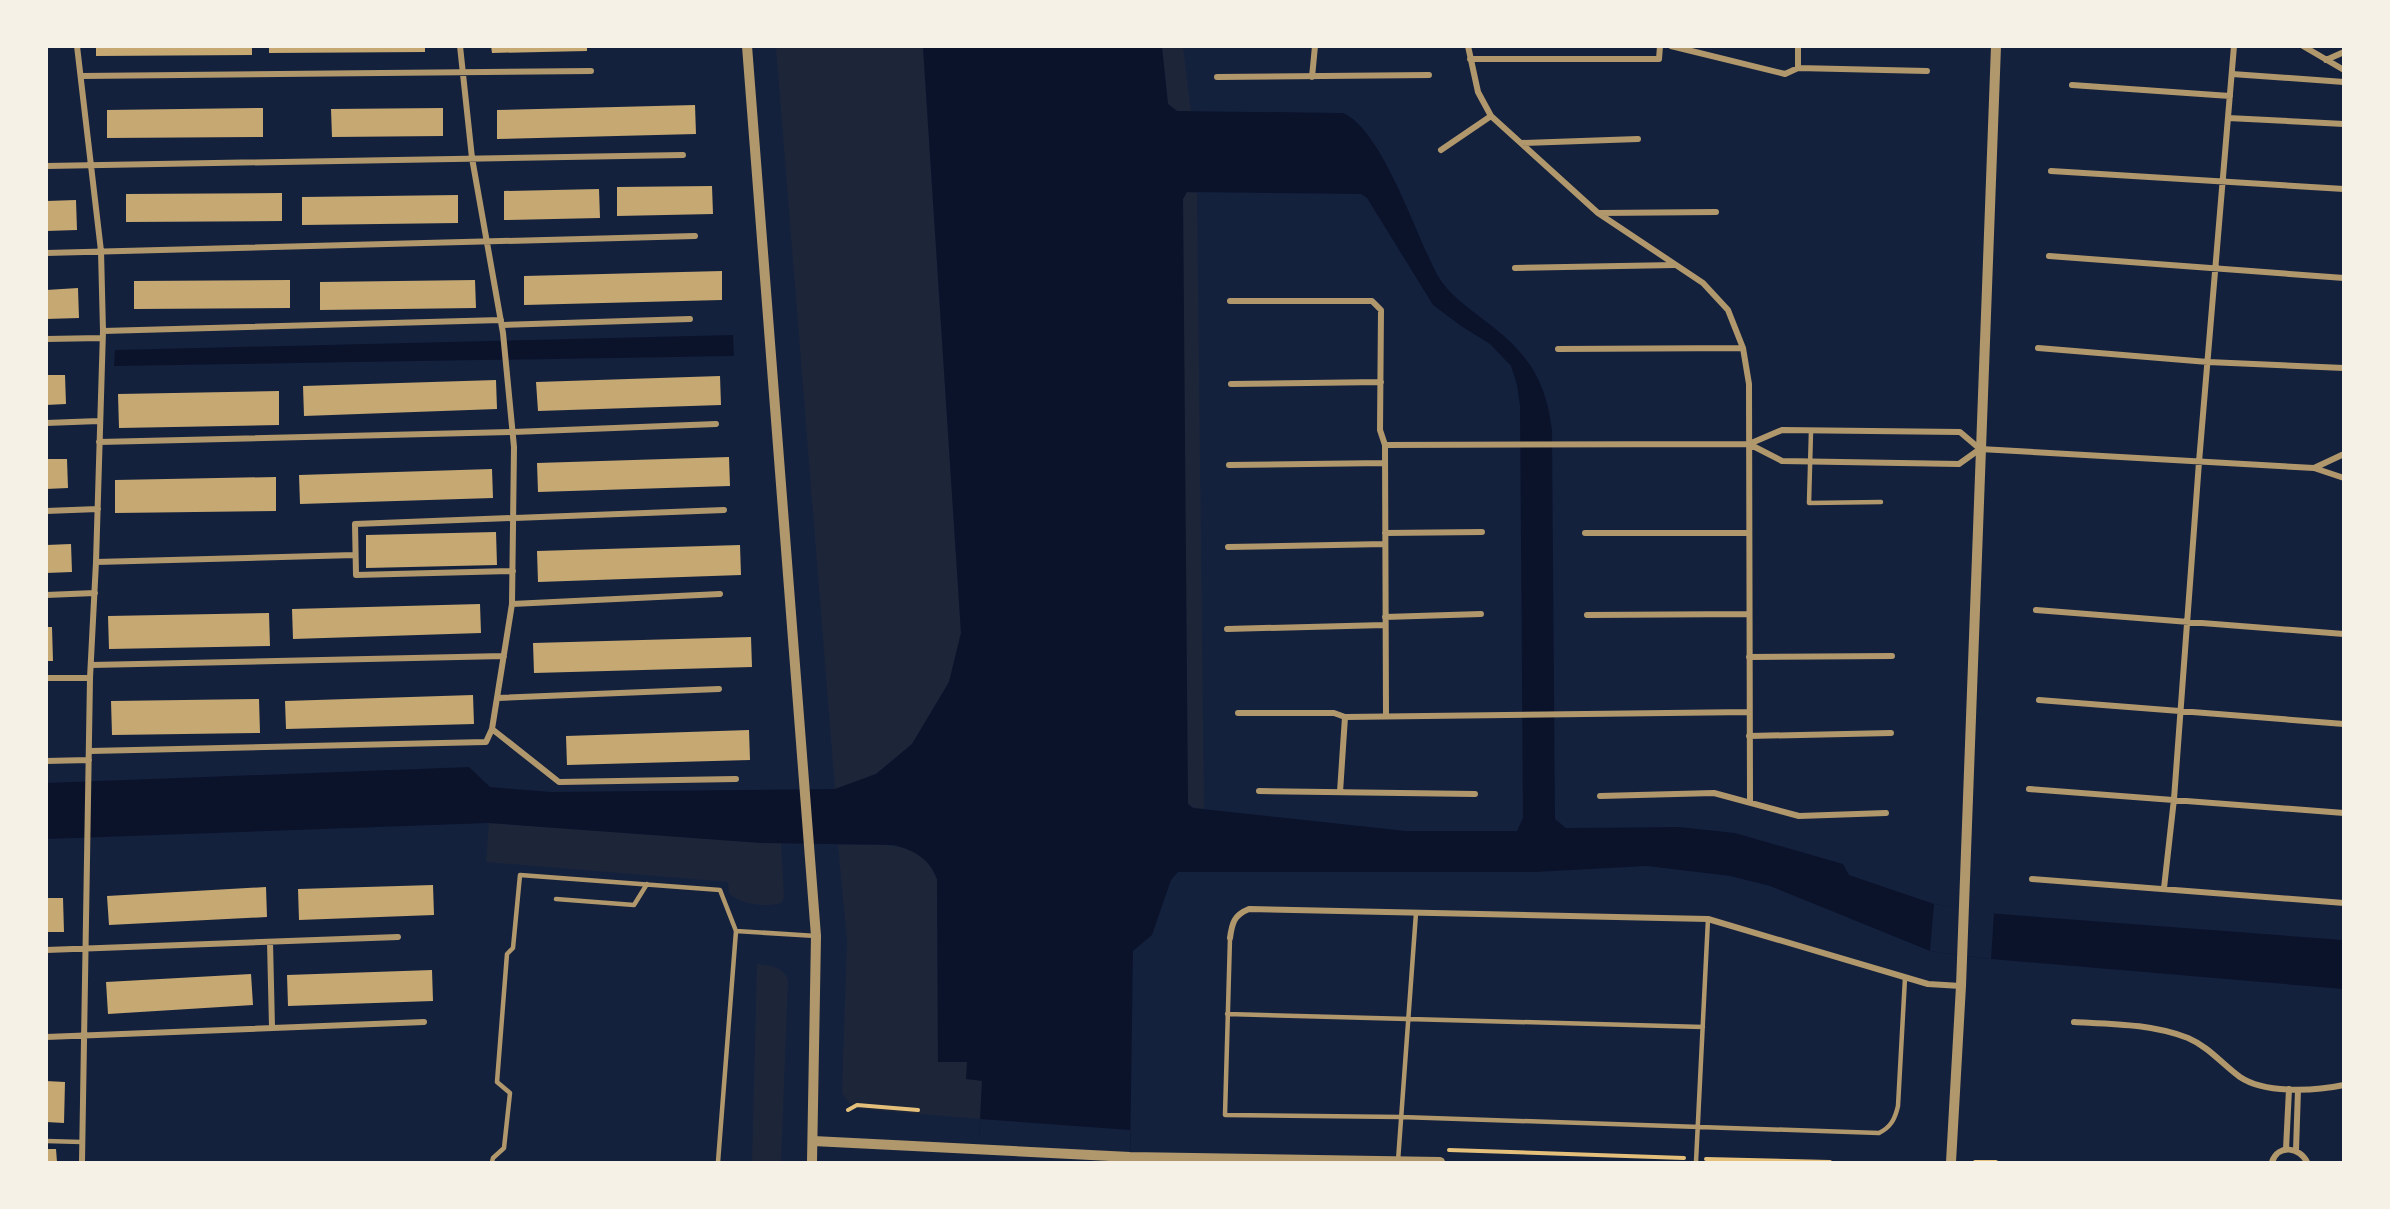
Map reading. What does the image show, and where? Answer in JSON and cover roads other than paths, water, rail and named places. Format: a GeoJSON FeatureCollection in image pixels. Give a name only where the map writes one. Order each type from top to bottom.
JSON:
{"type":"FeatureCollection","features":[{"type":"Feature","properties":{"kind":"street"},"geometry":{"type":"LineString","coordinates":[[77,46],[92,163],[100,251],[102,334],[98,509],[90,678],[82,1162]]}},
{"type":"Feature","properties":{"kind":"street"},"geometry":{"type":"LineString","coordinates":[[90,751],[486,742],[492,729],[498,698],[512,604],[513,432],[503,333],[472,158],[460,46]]}},
{"type":"Feature","properties":{"kind":"street"},"geometry":{"type":"LineString","coordinates":[[747,46],[816,936],[812,1162]]}},
{"type":"Feature","properties":{"kind":"street"},"geometry":{"type":"LineString","coordinates":[[1312,77],[1315,46]]}},
{"type":"Feature","properties":{"kind":"street"},"geometry":{"type":"LineString","coordinates":[[1468,46],[1478,92],[1491,116],[1598,213],[1703,284],[1728,310],[1743,348],[1749,384],[1750,802]]}},
{"type":"Feature","properties":{"kind":"street"},"geometry":{"type":"LineString","coordinates":[[1470,59],[1659,59],[1660,46]]}},
{"type":"Feature","properties":{"kind":"street"},"geometry":{"type":"LineString","coordinates":[[1671,46],[1785,74],[1798,68],[1927,71]]}},
{"type":"Feature","properties":{"kind":"street"},"geometry":{"type":"LineString","coordinates":[[1798,46],[1798,68]]}},
{"type":"Feature","properties":{"kind":"street"},"geometry":{"type":"LineString","coordinates":[[1951,1162],[1961,986],[1996,46]]}},
{"type":"Feature","properties":{"kind":"street"},"geometry":{"type":"LineString","coordinates":[[2164,888],[2174,799],[2186,622],[2234,46]]}},
{"type":"Feature","properties":{"kind":"street"},"geometry":{"type":"LineString","coordinates":[[2303,46],[2343,70]]}},
{"type":"Feature","properties":{"kind":"street"},"geometry":{"type":"LineString","coordinates":[[2326,60],[2343,52]]}},
{"type":"Feature","properties":{"kind":"street"},"geometry":{"type":"LineString","coordinates":[[81,76],[591,71]]}},
{"type":"Feature","properties":{"kind":"street"},"geometry":{"type":"LineString","coordinates":[[2232,74],[2343,82]]}},
{"type":"Feature","properties":{"kind":"street"},"geometry":{"type":"LineString","coordinates":[[1217,77],[1430,75]]}},
{"type":"Feature","properties":{"kind":"street"},"geometry":{"type":"LineString","coordinates":[[2072,85],[2230,96]]}},
{"type":"Feature","properties":{"kind":"street"},"geometry":{"type":"LineString","coordinates":[[1441,150],[1491,116]]}},
{"type":"Feature","properties":{"kind":"street"},"geometry":{"type":"LineString","coordinates":[[2228,118],[2343,124]]}},
{"type":"Feature","properties":{"kind":"street"},"geometry":{"type":"LineString","coordinates":[[1521,143],[1638,140]]}},
{"type":"Feature","properties":{"kind":"street"},"geometry":{"type":"LineString","coordinates":[[46,166],[92,163],[682,155]]}},
{"type":"Feature","properties":{"kind":"street"},"geometry":{"type":"LineString","coordinates":[[2051,171],[2343,189]]}},
{"type":"Feature","properties":{"kind":"street"},"geometry":{"type":"LineString","coordinates":[[1598,213],[1716,212]]}},
{"type":"Feature","properties":{"kind":"street"},"geometry":{"type":"LineString","coordinates":[[46,253],[695,236]]}},
{"type":"Feature","properties":{"kind":"street"},"geometry":{"type":"LineString","coordinates":[[2049,256],[2343,278]]}},
{"type":"Feature","properties":{"kind":"street"},"geometry":{"type":"LineString","coordinates":[[1515,268],[1675,265]]}},
{"type":"Feature","properties":{"kind":"street"},"geometry":{"type":"LineString","coordinates":[[1230,301],[1372,301],[1381,310],[1380,430],[1385,445],[1386,716]]}},
{"type":"Feature","properties":{"kind":"street"},"geometry":{"type":"LineString","coordinates":[[46,339],[102,334],[501,322],[690,319]]}},
{"type":"Feature","properties":{"kind":"street"},"geometry":{"type":"LineString","coordinates":[[1558,349],[1743,348]]}},
{"type":"Feature","properties":{"kind":"street"},"geometry":{"type":"LineString","coordinates":[[2038,348],[2208,362],[2343,368]]}},
{"type":"Feature","properties":{"kind":"street"},"geometry":{"type":"LineString","coordinates":[[1231,384],[1381,382]]}},
{"type":"Feature","properties":{"kind":"street"},"geometry":{"type":"LineString","coordinates":[[46,423],[99,421]]}},
{"type":"Feature","properties":{"kind":"street"},"geometry":{"type":"LineString","coordinates":[[99,442],[513,432],[716,423]]}},
{"type":"Feature","properties":{"kind":"street"},"geometry":{"type":"LineString","coordinates":[[1385,445],[1749,444],[1782,430],[1960,432],[1980,449],[2314,468],[2343,478]]}},
{"type":"Feature","properties":{"kind":"street"},"geometry":{"type":"LineString","coordinates":[[1749,444],[1782,461],[1809,462],[1959,464],[1980,449]]}},
{"type":"Feature","properties":{"kind":"street"},"geometry":{"type":"LineString","coordinates":[[2314,468],[2343,454]]}},
{"type":"Feature","properties":{"kind":"street"},"geometry":{"type":"LineString","coordinates":[[1229,465],[1385,463]]}},
{"type":"Feature","properties":{"kind":"street"},"geometry":{"type":"LineString","coordinates":[[46,511],[98,509]]}},
{"type":"Feature","properties":{"kind":"street"},"geometry":{"type":"LineString","coordinates":[[513,571],[356,576],[355,524],[724,510]]}},
{"type":"Feature","properties":{"kind":"street"},"geometry":{"type":"LineString","coordinates":[[1385,533],[1482,532]]}},
{"type":"Feature","properties":{"kind":"street"},"geometry":{"type":"LineString","coordinates":[[1585,533],[1749,533]]}},
{"type":"Feature","properties":{"kind":"street"},"geometry":{"type":"LineString","coordinates":[[1228,547],[1385,544]]}},
{"type":"Feature","properties":{"kind":"street"},"geometry":{"type":"LineString","coordinates":[[96,562],[355,555]]}},
{"type":"Feature","properties":{"kind":"street"},"geometry":{"type":"LineString","coordinates":[[46,595],[95,593]]}},
{"type":"Feature","properties":{"kind":"street"},"geometry":{"type":"LineString","coordinates":[[512,604],[720,594]]}},
{"type":"Feature","properties":{"kind":"street"},"geometry":{"type":"LineString","coordinates":[[2036,610],[2343,634]]}},
{"type":"Feature","properties":{"kind":"street"},"geometry":{"type":"LineString","coordinates":[[1385,617],[1481,614]]}},
{"type":"Feature","properties":{"kind":"street"},"geometry":{"type":"LineString","coordinates":[[1587,615],[1749,614]]}},
{"type":"Feature","properties":{"kind":"street"},"geometry":{"type":"LineString","coordinates":[[1227,629],[1385,625]]}},
{"type":"Feature","properties":{"kind":"street"},"geometry":{"type":"LineString","coordinates":[[91,664],[504,656]]}},
{"type":"Feature","properties":{"kind":"street"},"geometry":{"type":"LineString","coordinates":[[1749,657],[1892,656]]}},
{"type":"Feature","properties":{"kind":"street"},"geometry":{"type":"LineString","coordinates":[[46,678],[90,678]]}},
{"type":"Feature","properties":{"kind":"street"},"geometry":{"type":"LineString","coordinates":[[498,698],[719,689]]}},
{"type":"Feature","properties":{"kind":"street"},"geometry":{"type":"LineString","coordinates":[[2039,700],[2343,724]]}},
{"type":"Feature","properties":{"kind":"street"},"geometry":{"type":"LineString","coordinates":[[1238,713],[1334,713],[1345,717],[1749,712]]}},
{"type":"Feature","properties":{"kind":"street"},"geometry":{"type":"LineString","coordinates":[[1340,792],[1345,717]]}},
{"type":"Feature","properties":{"kind":"street"},"geometry":{"type":"LineString","coordinates":[[492,729],[559,782],[736,779]]}},
{"type":"Feature","properties":{"kind":"street"},"geometry":{"type":"LineString","coordinates":[[1749,736],[1891,733]]}},
{"type":"Feature","properties":{"kind":"street"},"geometry":{"type":"LineString","coordinates":[[46,761],[90,760]]}},
{"type":"Feature","properties":{"kind":"street"},"geometry":{"type":"LineString","coordinates":[[2030,789],[2343,813]]}},
{"type":"Feature","properties":{"kind":"street"},"geometry":{"type":"LineString","coordinates":[[1259,791],[1475,794]]}},
{"type":"Feature","properties":{"kind":"street"},"geometry":{"type":"LineString","coordinates":[[1600,796],[1714,793],[1799,816],[1886,813]]}},
{"type":"Feature","properties":{"kind":"street"},"geometry":{"type":"LineString","coordinates":[[2032,879],[2343,903]]}},
{"type":"Feature","properties":{"kind":"street"},"geometry":{"type":"LineString","coordinates":[[1230,938],[1232,922],[1239,913],[1249,909],[1708,920],[1928,984],[1961,986]]}},
{"type":"Feature","properties":{"kind":"street"},"geometry":{"type":"LineString","coordinates":[[46,950],[398,937]]}},
{"type":"Feature","properties":{"kind":"street"},"geometry":{"type":"LineString","coordinates":[[270,942],[272,1027]]}},
{"type":"Feature","properties":{"kind":"street"},"geometry":{"type":"LineString","coordinates":[[46,1037],[424,1022]]}},
{"type":"Feature","properties":{"kind":"street"},"geometry":{"type":"LineString","coordinates":[[2074,1022],[2135,1025],[2164,1031],[2207,1048],[2241,1077],[2256,1084],[2298,1090],[2343,1085]]}},
{"type":"Feature","properties":{"kind":"street"},"geometry":{"type":"LineString","coordinates":[[2286,1149],[2289,1089]]}},
{"type":"Feature","properties":{"kind":"street"},"geometry":{"type":"LineString","coordinates":[[2296,1149],[2298,1090]]}},
{"type":"Feature","properties":{"kind":"street"},"geometry":{"type":"LineString","coordinates":[[813,1141],[1130,1157],[1440,1162]]}},
{"type":"Feature","properties":{"kind":"street"},"geometry":{"type":"LineString","coordinates":[[2272,1162],[2278,1152],[2286,1149],[2296,1149],[2303,1154],[2307,1162]]}},
{"type":"Feature","properties":{"kind":"lane"},"geometry":{"type":"LineString","coordinates":[[1811,431],[1809,503],[1881,502]]}},
{"type":"Feature","properties":{"kind":"lane"},"geometry":{"type":"LineString","coordinates":[[492,1162],[493,1158],[504,1148],[510,1093],[497,1082],[507,954],[513,948],[520,875],[720,890],[736,930],[718,1162]]}},
{"type":"Feature","properties":{"kind":"lane"},"geometry":{"type":"LineString","coordinates":[[556,899],[634,905],[646,884]]}},
{"type":"Feature","properties":{"kind":"lane"},"geometry":{"type":"LineString","coordinates":[[1398,1161],[1416,913]]}},
{"type":"Feature","properties":{"kind":"lane"},"geometry":{"type":"LineString","coordinates":[[1696,1160],[1708,920]]}},
{"type":"Feature","properties":{"kind":"lane"},"geometry":{"type":"LineString","coordinates":[[736,930],[816,936]]}},
{"type":"Feature","properties":{"kind":"lane"},"geometry":{"type":"LineString","coordinates":[[1230,938],[1225,1115],[1401,1117],[1879,1133],[1888,1129],[1895,1118],[1898,1106],[1905,978]]}},
{"type":"Feature","properties":{"kind":"lane"},"geometry":{"type":"LineString","coordinates":[[1227,1014],[1703,1027]]}},
{"type":"Feature","properties":{"kind":"lane"},"geometry":{"type":"LineString","coordinates":[[46,1141],[82,1142]]}}]}
